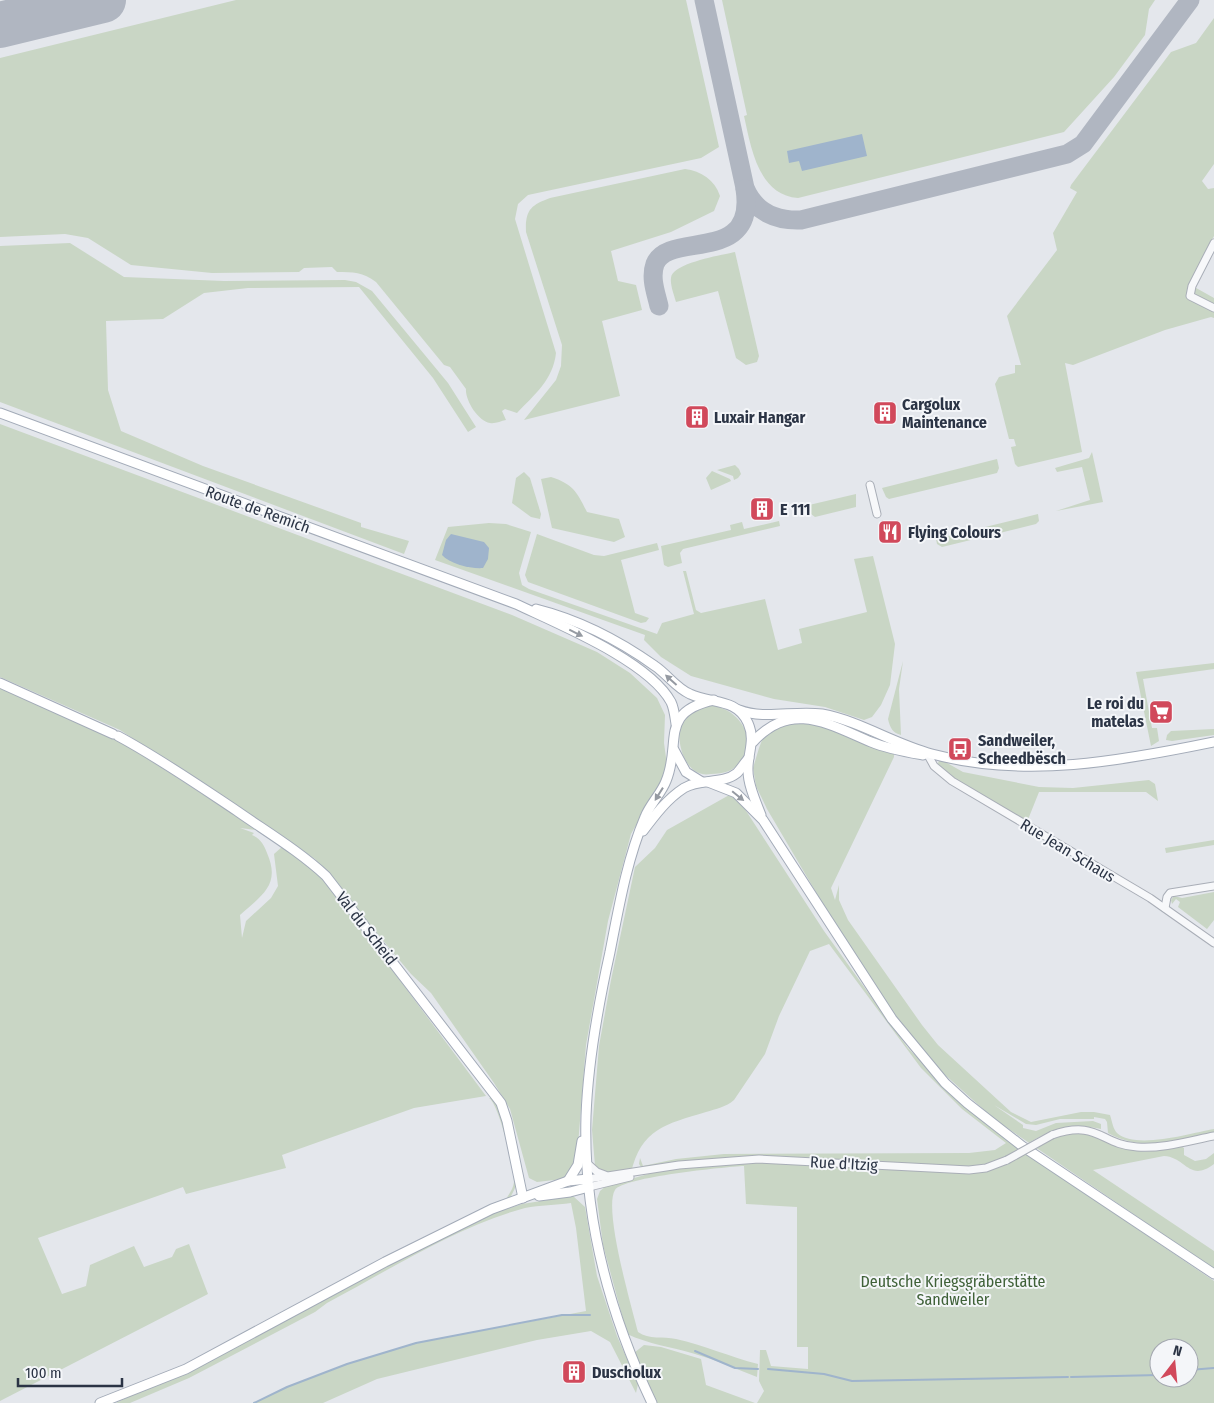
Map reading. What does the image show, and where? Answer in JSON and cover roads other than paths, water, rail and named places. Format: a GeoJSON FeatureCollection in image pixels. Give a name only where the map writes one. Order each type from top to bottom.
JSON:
{"type":"FeatureCollection","features":[{"type":"Feature","properties":{"kind":"main road","name":"Route de Remich"},"geometry":{"type":"LineString","coordinates":[[0,413],[516,604],[593,641],[625,659],[664,691],[672,703],[676,724]]}},
{"type":"Feature","properties":{"kind":"main road","name":"Route de Remich"},"geometry":{"type":"LineString","coordinates":[[516,604],[557,614],[612,637],[658,668],[680,688],[698,698],[714,700]]}},
{"type":"Feature","properties":{"kind":"main road","name":"Val du Scheid"},"geometry":{"type":"LineString","coordinates":[[0,683],[116,735],[150,753],[264,829],[311,862],[326,876],[501,1103],[507,1121],[524,1198]]}},
{"type":"Feature","properties":{"kind":"main road"},"geometry":{"type":"LineString","coordinates":[[1214,742],[1114,761],[1074,765],[994,763],[932,754],[872,730],[822,714],[800,712],[754,715],[739,710],[728,703],[714,700],[694,706],[682,714],[676,724],[672,740],[674,750],[686,772],[705,782],[736,793],[763,820],[892,1019],[945,1083],[967,1103],[1022,1146],[1214,1274]]}},
{"type":"Feature","properties":{"kind":"main road"},"geometry":{"type":"LineString","coordinates":[[739,710],[748,722],[753,742],[748,772],[763,820]]}},
{"type":"Feature","properties":{"kind":"main road"},"geometry":{"type":"LineString","coordinates":[[753,742],[775,723],[786,720],[812,719],[839,723],[864,734],[872,730]]}},
{"type":"Feature","properties":{"kind":"main road"},"geometry":{"type":"LineString","coordinates":[[812,719],[838,726],[890,748],[923,755],[932,754]]}},
{"type":"Feature","properties":{"kind":"main road"},"geometry":{"type":"LineString","coordinates":[[568,1181],[578,1165],[586,1116],[592,1046],[622,891],[645,816],[666,783],[674,750]]}},
{"type":"Feature","properties":{"kind":"main road"},"geometry":{"type":"LineString","coordinates":[[639,837],[660,808],[685,787],[727,778],[736,773],[750,757]]}},
{"type":"Feature","properties":{"kind":"main road"},"geometry":{"type":"LineString","coordinates":[[586,1116],[587,1162],[591,1202],[608,1291],[626,1346],[652,1403]]}},
{"type":"Feature","properties":{"kind":"main road"},"geometry":{"type":"LineString","coordinates":[[100,1403],[186,1369],[385,1262],[492,1209],[568,1181],[589,1183]]}},
{"type":"Feature","properties":{"kind":"main road"},"geometry":{"type":"LineString","coordinates":[[524,1198],[570,1192],[589,1183]]}},
{"type":"Feature","properties":{"kind":"main road"},"geometry":{"type":"LineString","coordinates":[[570,1192],[578,1194],[591,1202]]}},
{"type":"Feature","properties":{"kind":"street"},"geometry":{"type":"LineString","coordinates":[[1214,243],[1196,278],[1190,296],[1214,308]]}},
{"type":"Feature","properties":{"kind":"street"},"geometry":{"type":"LineString","coordinates":[[870,485],[877,514]]}},
{"type":"Feature","properties":{"kind":"street","name":"Rue Jean Schaus"},"geometry":{"type":"LineString","coordinates":[[932,754],[930,757],[931,762],[952,781],[1165,908],[1214,943]]}},
{"type":"Feature","properties":{"kind":"street"},"geometry":{"type":"LineString","coordinates":[[1165,908],[1167,897],[1170,893],[1214,886]]}},
{"type":"Feature","properties":{"kind":"street","name":"Rue d'Itzig"},"geometry":{"type":"LineString","coordinates":[[589,1183],[610,1176],[724,1160],[759,1159],[969,1170],[986,1168],[1007,1160],[1052,1134],[1066,1130],[1086,1129],[1127,1145],[1151,1148],[1214,1136]]}},
{"type":"Feature","properties":{"kind":"street"},"geometry":{"type":"LineString","coordinates":[[587,1162],[598,1172],[610,1176]]}},
{"type":"Feature","properties":{"kind":"street","name":"Rue d'Itzig"},"geometry":{"type":"LineString","coordinates":[[589,1183],[679,1165]]}},
{"type":"Feature","properties":{"kind":"water"},"geometry":{"type":"Polygon","coordinates":[[[862,134],[867,156],[802,171],[799,161],[789,163],[787,151],[862,134]]]}},
{"type":"Feature","properties":{"kind":"water"},"geometry":{"type":"Polygon","coordinates":[[[451,534],[484,542],[489,548],[488,559],[483,568],[461,565],[450,561],[442,555],[446,540],[451,534]]]}},
{"type":"Feature","properties":{"kind":"waterway"},"geometry":{"type":"LineString","coordinates":[[254,1403],[287,1387],[347,1364],[416,1343],[562,1315],[590,1315]]}},
{"type":"Feature","properties":{"kind":"waterway"},"geometry":{"type":"LineString","coordinates":[[695,1351],[735,1368],[758,1369]]}},
{"type":"Feature","properties":{"kind":"waterway"},"geometry":{"type":"LineString","coordinates":[[1199,1369],[1214,1368]]}},
{"type":"Feature","properties":{"kind":"waterway"},"geometry":{"type":"LineString","coordinates":[[768,1369],[824,1374],[852,1381],[1068,1377]]}},
{"type":"Feature","properties":{"kind":"waterway"},"geometry":{"type":"LineString","coordinates":[[1071,1377],[1149,1375]]}},
{"type":"Feature","properties":{"kind":"place","name":"Cargolux Maintenance"},"geometry":{"type":"Point","coordinates":[885,413]}},
{"type":"Feature","properties":{"kind":"place","name":"Luxair Hangar"},"geometry":{"type":"Point","coordinates":[697,417]}},
{"type":"Feature","properties":{"kind":"place","name":"E 111"},"geometry":{"type":"Point","coordinates":[762,509]}},
{"type":"Feature","properties":{"kind":"place","name":"Flying Colours"},"geometry":{"type":"Point","coordinates":[890,532]}},
{"type":"Feature","properties":{"kind":"place","name":"Le roi du matelas"},"geometry":{"type":"Point","coordinates":[1161,712]}},
{"type":"Feature","properties":{"kind":"place","name":"Sandweiler, Scheedbësch"},"geometry":{"type":"Point","coordinates":[960,749]}},
{"type":"Feature","properties":{"kind":"place","name":"Duscholux"},"geometry":{"type":"Point","coordinates":[574,1372]}},
{"type":"Feature","properties":{"kind":"park label","name":"Deutsche Kriegsgräberstätte Sandweiler"},"geometry":{"type":"Point","coordinates":[953,1290]}}]}
